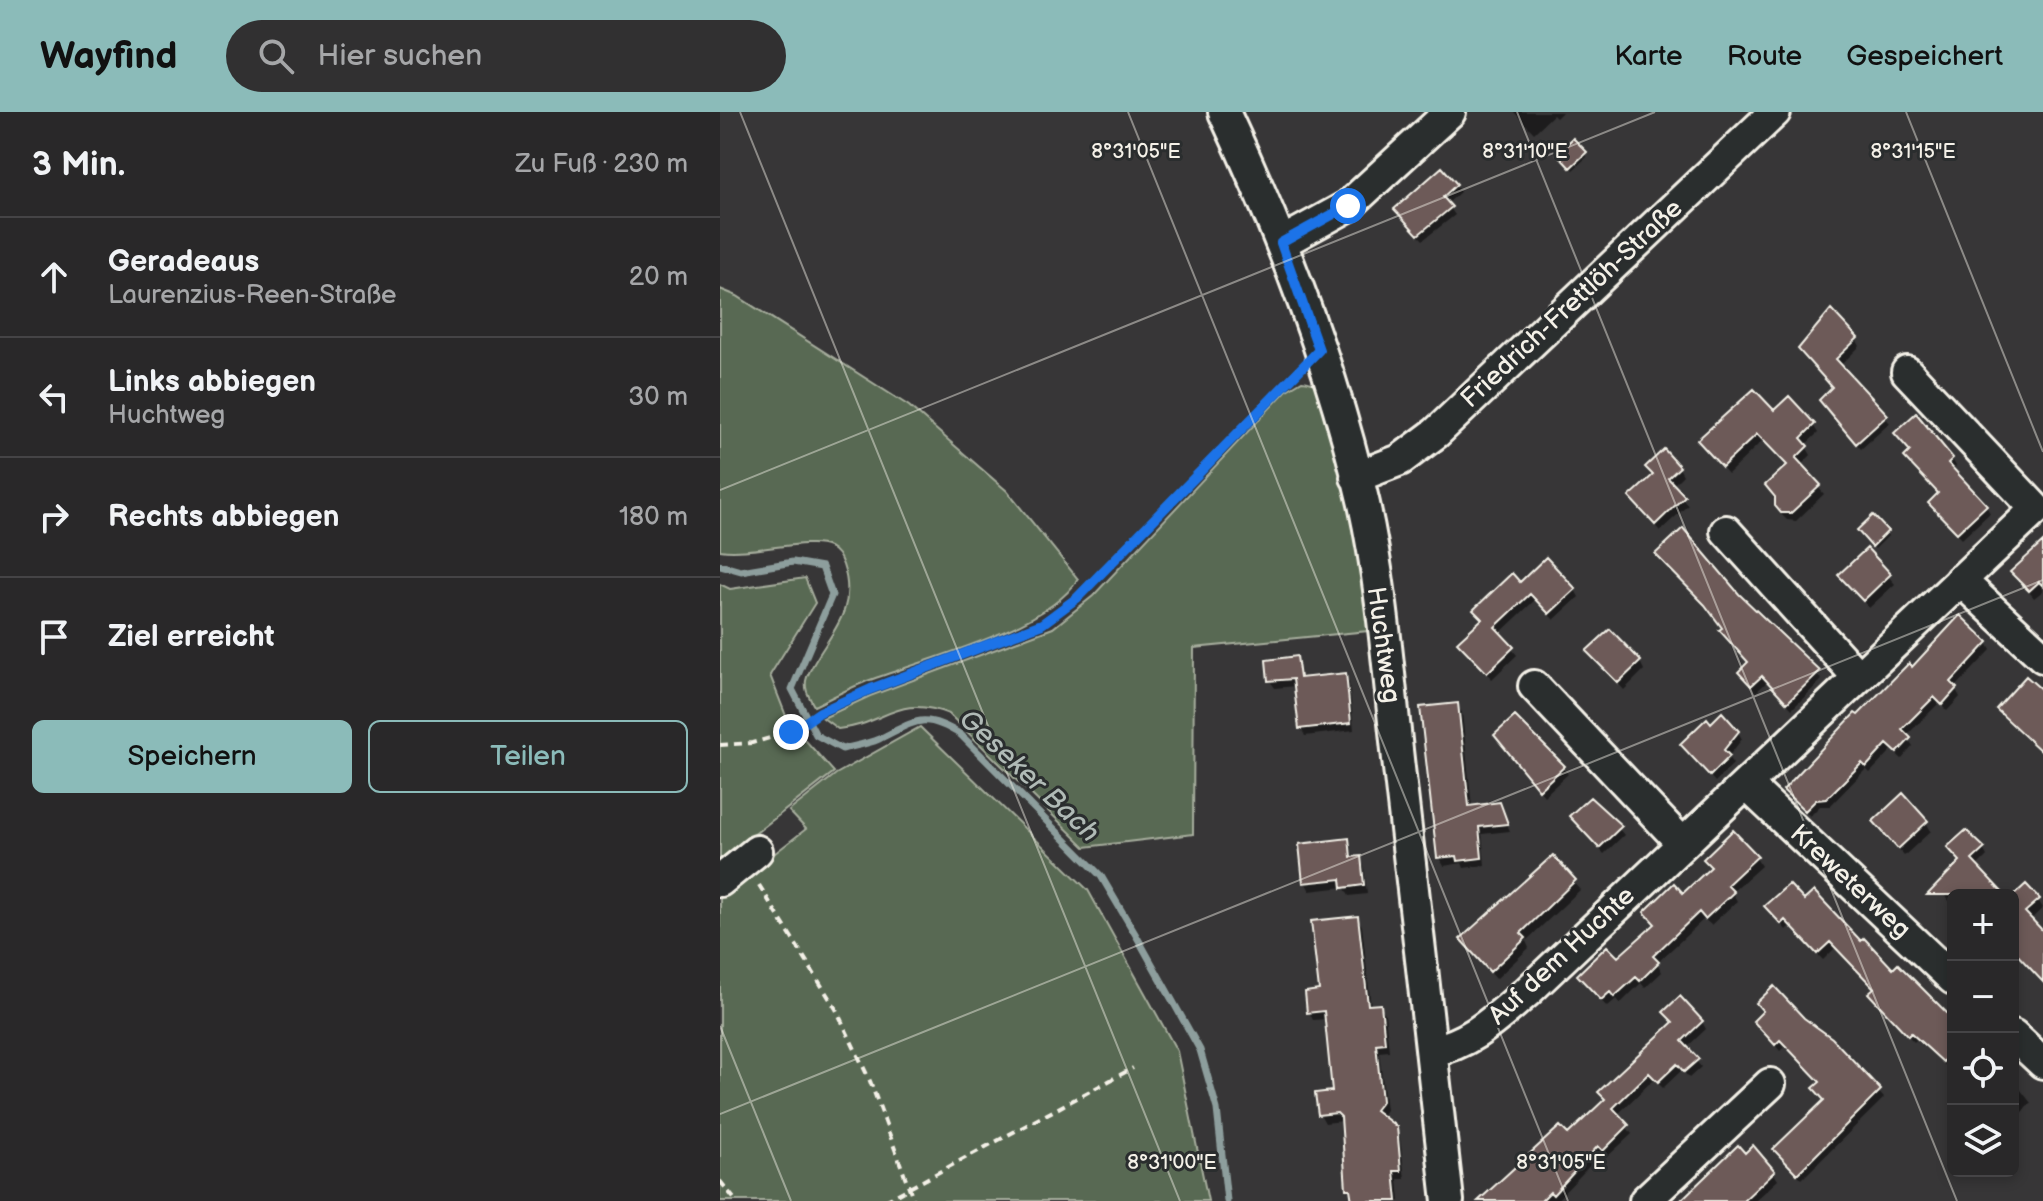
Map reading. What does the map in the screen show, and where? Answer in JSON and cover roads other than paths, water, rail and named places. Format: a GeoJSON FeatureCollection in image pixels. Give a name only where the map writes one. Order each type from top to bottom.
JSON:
{"type":"FeatureCollection","features":[{"type":"Feature","properties":{"kind":"street","name":"Huchtweg"},"geometry":{"type":"LineString","coordinates":[[1224,112],[1281,243],[1319,350],[1356,477],[1387,662],[1448,1201]]}},
{"type":"Feature","properties":{"kind":"street"},"geometry":{"type":"LineString","coordinates":[[1281,243],[1348,206],[1450,112]]}},
{"type":"Feature","properties":{"kind":"street","name":"Friedrich-Frettlöh-Straße"},"geometry":{"type":"LineString","coordinates":[[1356,477],[1400,460],[1436,433],[1775,112]]}},
{"type":"Feature","properties":{"kind":"street","name":"Auf dem Huchte"},"geometry":{"type":"LineString","coordinates":[[1432,1051],[1473,1038],[1527,992],[2036,509],[1907,372]]}},
{"type":"Feature","properties":{"kind":"street"},"geometry":{"type":"LineString","coordinates":[[1726,531],[1858,677]]}},
{"type":"Feature","properties":{"kind":"street"},"geometry":{"type":"LineString","coordinates":[[1960,580],[2043,657]]}},
{"type":"Feature","properties":{"kind":"street"},"geometry":{"type":"LineString","coordinates":[[1534,686],[1683,844]]}},
{"type":"Feature","properties":{"kind":"street","name":"Kreweterweg"},"geometry":{"type":"LineString","coordinates":[[1747,785],[1947,973]]}},
{"type":"Feature","properties":{"kind":"street"},"geometry":{"type":"LineString","coordinates":[[2019,1041],[2043,1063]]}},
{"type":"Feature","properties":{"kind":"street"},"geometry":{"type":"LineString","coordinates":[[1645,1201],[1770,1084]]}},
{"type":"Feature","properties":{"kind":"waterway","name":"Geseker Bach"},"geometry":{"type":"LineString","coordinates":[[720,565],[741,571],[793,562],[822,567],[832,595],[792,689],[816,735],[842,749],[875,741],[920,721],[948,728],[961,735],[1101,876],[1200,1050],[1217,1109],[1227,1201]]}}]}
